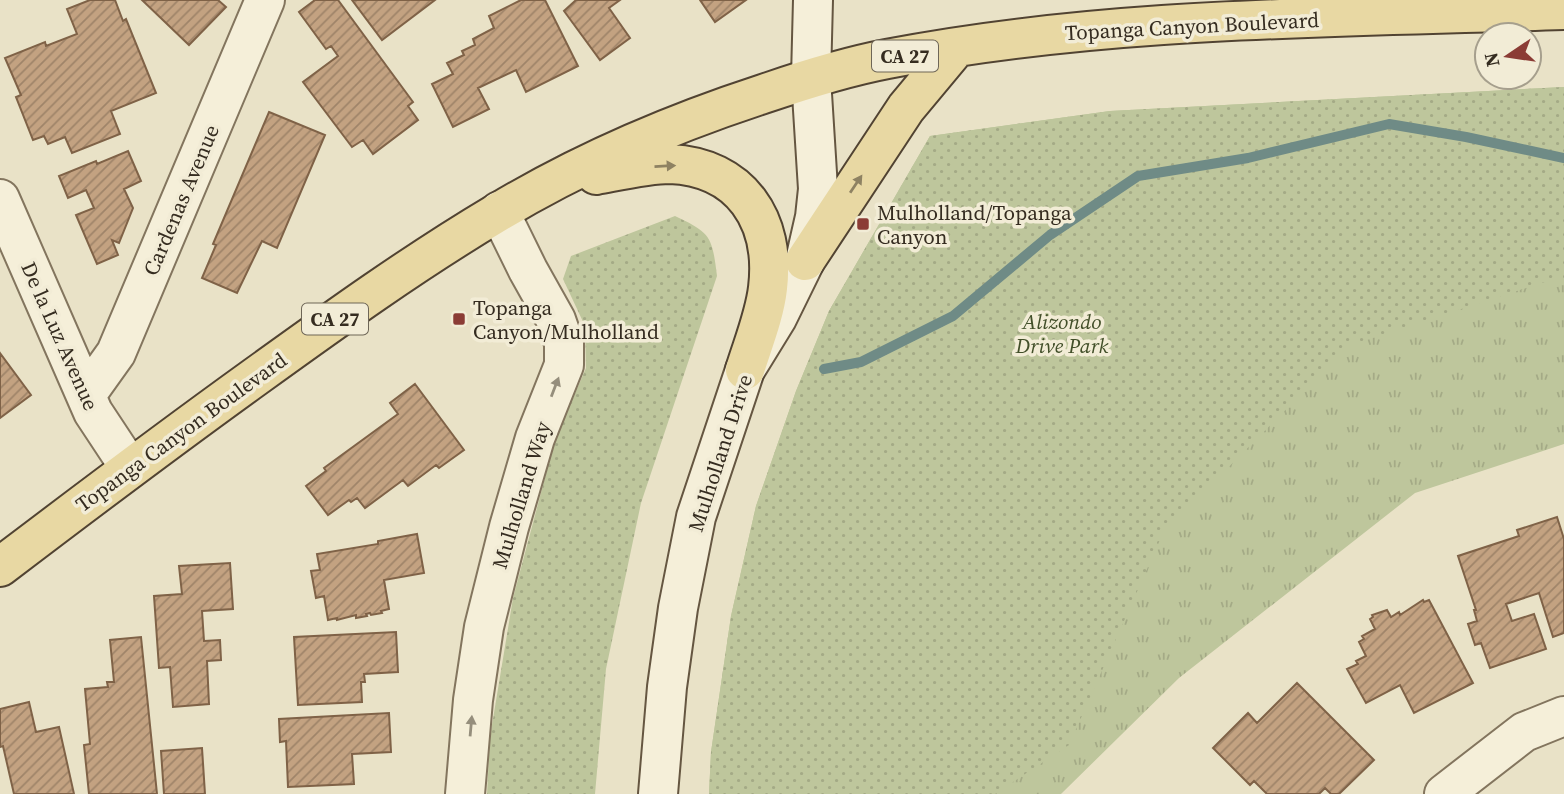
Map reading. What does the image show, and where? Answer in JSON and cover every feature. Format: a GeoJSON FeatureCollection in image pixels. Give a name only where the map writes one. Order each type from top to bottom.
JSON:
{"type":"FeatureCollection","features":[{"type":"Feature","properties":{"kind":"main road","name":"Topanga Canyon Boulevard"},"geometry":{"type":"LineString","coordinates":[[0,567],[130,468],[358,302],[499,211],[607,155],[710,111],[811,78],[885,60],[1056,34],[1144,25],[1561,6]]}},
{"type":"Feature","properties":{"kind":"main road"},"geometry":{"type":"LineString","coordinates":[[805,261],[906,108],[956,48]]}},
{"type":"Feature","properties":{"kind":"main road"},"geometry":{"type":"LineString","coordinates":[[550,185],[669,164],[709,170],[735,186],[751,204],[763,225],[769,254],[768,289],[745,370]]}},
{"type":"Feature","properties":{"kind":"street","name":"Cardenas Avenue"},"geometry":{"type":"LineString","coordinates":[[86,395],[116,353],[265,0]]}},
{"type":"Feature","properties":{"kind":"street","name":"Mulholland Drive"},"geometry":{"type":"LineString","coordinates":[[658,794],[667,687],[678,608],[696,517],[745,370],[777,318],[805,261],[815,217],[818,189],[811,78],[813,0]]}},
{"type":"Feature","properties":{"kind":"street","name":"De la Luz Avenue"},"geometry":{"type":"LineString","coordinates":[[0,199],[93,412],[130,468]]}},
{"type":"Feature","properties":{"kind":"street","name":"Mulholland Way"},"geometry":{"type":"LineString","coordinates":[[465,794],[473,700],[484,627],[535,438],[564,365],[564,344],[556,320],[528,271],[499,211]]}},
{"type":"Feature","properties":{"kind":"street"},"geometry":{"type":"LineString","coordinates":[[1444,794],[1524,732],[1564,716]]}},
{"type":"Feature","properties":{"kind":"green space","name":"Alizondo Drive Park"},"geometry":{"type":"Polygon","coordinates":[[[1564,87],[1564,444],[1415,493],[1179,678],[1061,794],[709,794],[711,752],[731,616],[756,506],[796,391],[829,311],[930,136],[1110,111],[1488,91],[1543,91],[1543,88],[1564,87]]]}},
{"type":"Feature","properties":{"kind":"green space","name":"Alizondo Drive Park"},"geometry":{"type":"Polygon","coordinates":[[[1564,87],[1564,278],[1350,345],[1163,533],[1069,745],[995,794],[709,794],[711,752],[731,616],[756,506],[796,391],[829,311],[930,136],[1110,111],[1488,91],[1543,91],[1543,88],[1564,87]]]}},
{"type":"Feature","properties":{"kind":"green space"},"geometry":{"type":"Polygon","coordinates":[[[675,216],[708,237],[717,276],[641,503],[606,669],[595,794],[487,794],[490,737],[513,598],[555,440],[586,368],[585,326],[563,279],[571,256],[675,216]]]}},
{"type":"Feature","properties":{"kind":"building"},"geometry":{"type":"Polygon","coordinates":[[[90,0],[115,0],[123,21],[126,19],[156,93],[111,111],[120,134],[72,153],[65,137],[48,144],[44,136],[33,140],[16,97],[21,95],[5,58],[45,42],[46,46],[77,34],[67,9],[90,0]]]}},
{"type":"Feature","properties":{"kind":"building"},"geometry":{"type":"Polygon","coordinates":[[[142,0],[218,0],[226,7],[189,45],[142,0]]]}},
{"type":"Feature","properties":{"kind":"building"},"geometry":{"type":"Polygon","coordinates":[[[315,0],[338,0],[413,102],[408,106],[418,120],[373,154],[363,140],[352,147],[303,82],[338,56],[331,46],[326,49],[299,12],[315,0]]]}},
{"type":"Feature","properties":{"kind":"building"},"geometry":{"type":"Polygon","coordinates":[[[352,0],[435,0],[382,40],[352,0]]]}},
{"type":"Feature","properties":{"kind":"building"},"geometry":{"type":"Polygon","coordinates":[[[521,0],[545,0],[578,66],[526,92],[516,70],[478,88],[489,109],[453,127],[432,84],[453,74],[447,63],[464,55],[462,51],[475,45],[473,39],[494,28],[489,16],[521,0]]]}},
{"type":"Feature","properties":{"kind":"building"},"geometry":{"type":"Polygon","coordinates":[[[576,0],[620,0],[609,8],[630,38],[600,60],[564,11],[576,0]]]}},
{"type":"Feature","properties":{"kind":"building"},"geometry":{"type":"Polygon","coordinates":[[[700,0],[746,0],[715,22],[700,0]]]}},
{"type":"Feature","properties":{"kind":"building"},"geometry":{"type":"Polygon","coordinates":[[[269,112],[325,135],[277,248],[262,241],[237,293],[202,278],[216,245],[213,244],[269,112]]]}},
{"type":"Feature","properties":{"kind":"building"},"geometry":{"type":"Polygon","coordinates":[[[128,151],[141,181],[124,189],[133,208],[119,243],[112,240],[118,255],[97,264],[76,215],[94,208],[86,190],[68,198],[59,176],[128,151]]]}},
{"type":"Feature","properties":{"kind":"building"},"geometry":{"type":"Polygon","coordinates":[[[0,353],[31,395],[0,418],[0,353]]]}},
{"type":"Feature","properties":{"kind":"building"},"geometry":{"type":"Polygon","coordinates":[[[415,384],[464,450],[439,468],[436,465],[408,486],[403,480],[365,508],[357,498],[351,502],[349,500],[328,515],[306,486],[326,471],[324,468],[398,414],[390,403],[415,384]]]}},
{"type":"Feature","properties":{"kind":"building"},"geometry":{"type":"Polygon","coordinates":[[[1557,517],[1564,539],[1564,633],[1553,637],[1539,593],[1506,604],[1512,621],[1534,614],[1546,649],[1490,668],[1481,643],[1475,645],[1468,624],[1477,621],[1476,610],[1458,556],[1519,536],[1517,530],[1557,517]]]}},
{"type":"Feature","properties":{"kind":"building"},"geometry":{"type":"Polygon","coordinates":[[[417,534],[424,573],[384,580],[389,609],[356,618],[356,615],[328,620],[324,596],[316,598],[311,571],[320,570],[317,554],[378,544],[378,541],[417,534]]]}},
{"type":"Feature","properties":{"kind":"building"},"geometry":{"type":"Polygon","coordinates":[[[230,563],[233,609],[202,611],[204,641],[220,640],[221,660],[207,661],[209,704],[173,707],[170,667],[159,668],[154,596],[182,594],[179,566],[230,563]]]}},
{"type":"Feature","properties":{"kind":"building"},"geometry":{"type":"Polygon","coordinates":[[[1423,600],[1429,600],[1473,683],[1414,713],[1400,685],[1366,703],[1347,669],[1366,656],[1359,642],[1364,639],[1362,636],[1375,629],[1370,619],[1372,615],[1387,610],[1391,617],[1399,612],[1400,615],[1423,600]]]}},
{"type":"Feature","properties":{"kind":"building"},"geometry":{"type":"Polygon","coordinates":[[[396,632],[398,672],[364,674],[365,682],[361,682],[362,702],[298,705],[294,637],[396,632]]]}},
{"type":"Feature","properties":{"kind":"building"},"geometry":{"type":"Polygon","coordinates":[[[141,637],[157,794],[89,794],[84,745],[90,744],[85,689],[108,687],[107,682],[114,682],[110,640],[141,637]]]}},
{"type":"Feature","properties":{"kind":"building"},"geometry":{"type":"Polygon","coordinates":[[[1297,683],[1374,760],[1339,794],[1331,794],[1325,788],[1319,794],[1267,794],[1254,781],[1250,785],[1213,748],[1248,713],[1257,723],[1297,683]]]}},
{"type":"Feature","properties":{"kind":"building"},"geometry":{"type":"Polygon","coordinates":[[[29,702],[36,732],[59,727],[74,794],[14,794],[3,746],[0,747],[0,709],[29,702]]]}},
{"type":"Feature","properties":{"kind":"building"},"geometry":{"type":"Polygon","coordinates":[[[389,713],[391,752],[352,754],[354,784],[288,787],[286,741],[280,742],[279,719],[389,713]]]}},
{"type":"Feature","properties":{"kind":"building"},"geometry":{"type":"Polygon","coordinates":[[[202,748],[205,794],[164,794],[161,751],[202,748]]]}},
{"type":"Feature","properties":{"kind":"waterway"},"geometry":{"type":"LineString","coordinates":[[824,369],[861,362],[953,316],[1050,235],[1138,176],[1248,158],[1389,124],[1564,158]]}},
{"type":"Feature","properties":{"kind":"place","name":"Mulholland/Topanga Canyon"},"geometry":{"type":"Point","coordinates":[863,224]}},
{"type":"Feature","properties":{"kind":"place","name":"Topanga Canyon/Mulholland"},"geometry":{"type":"Point","coordinates":[459,319]}}]}
